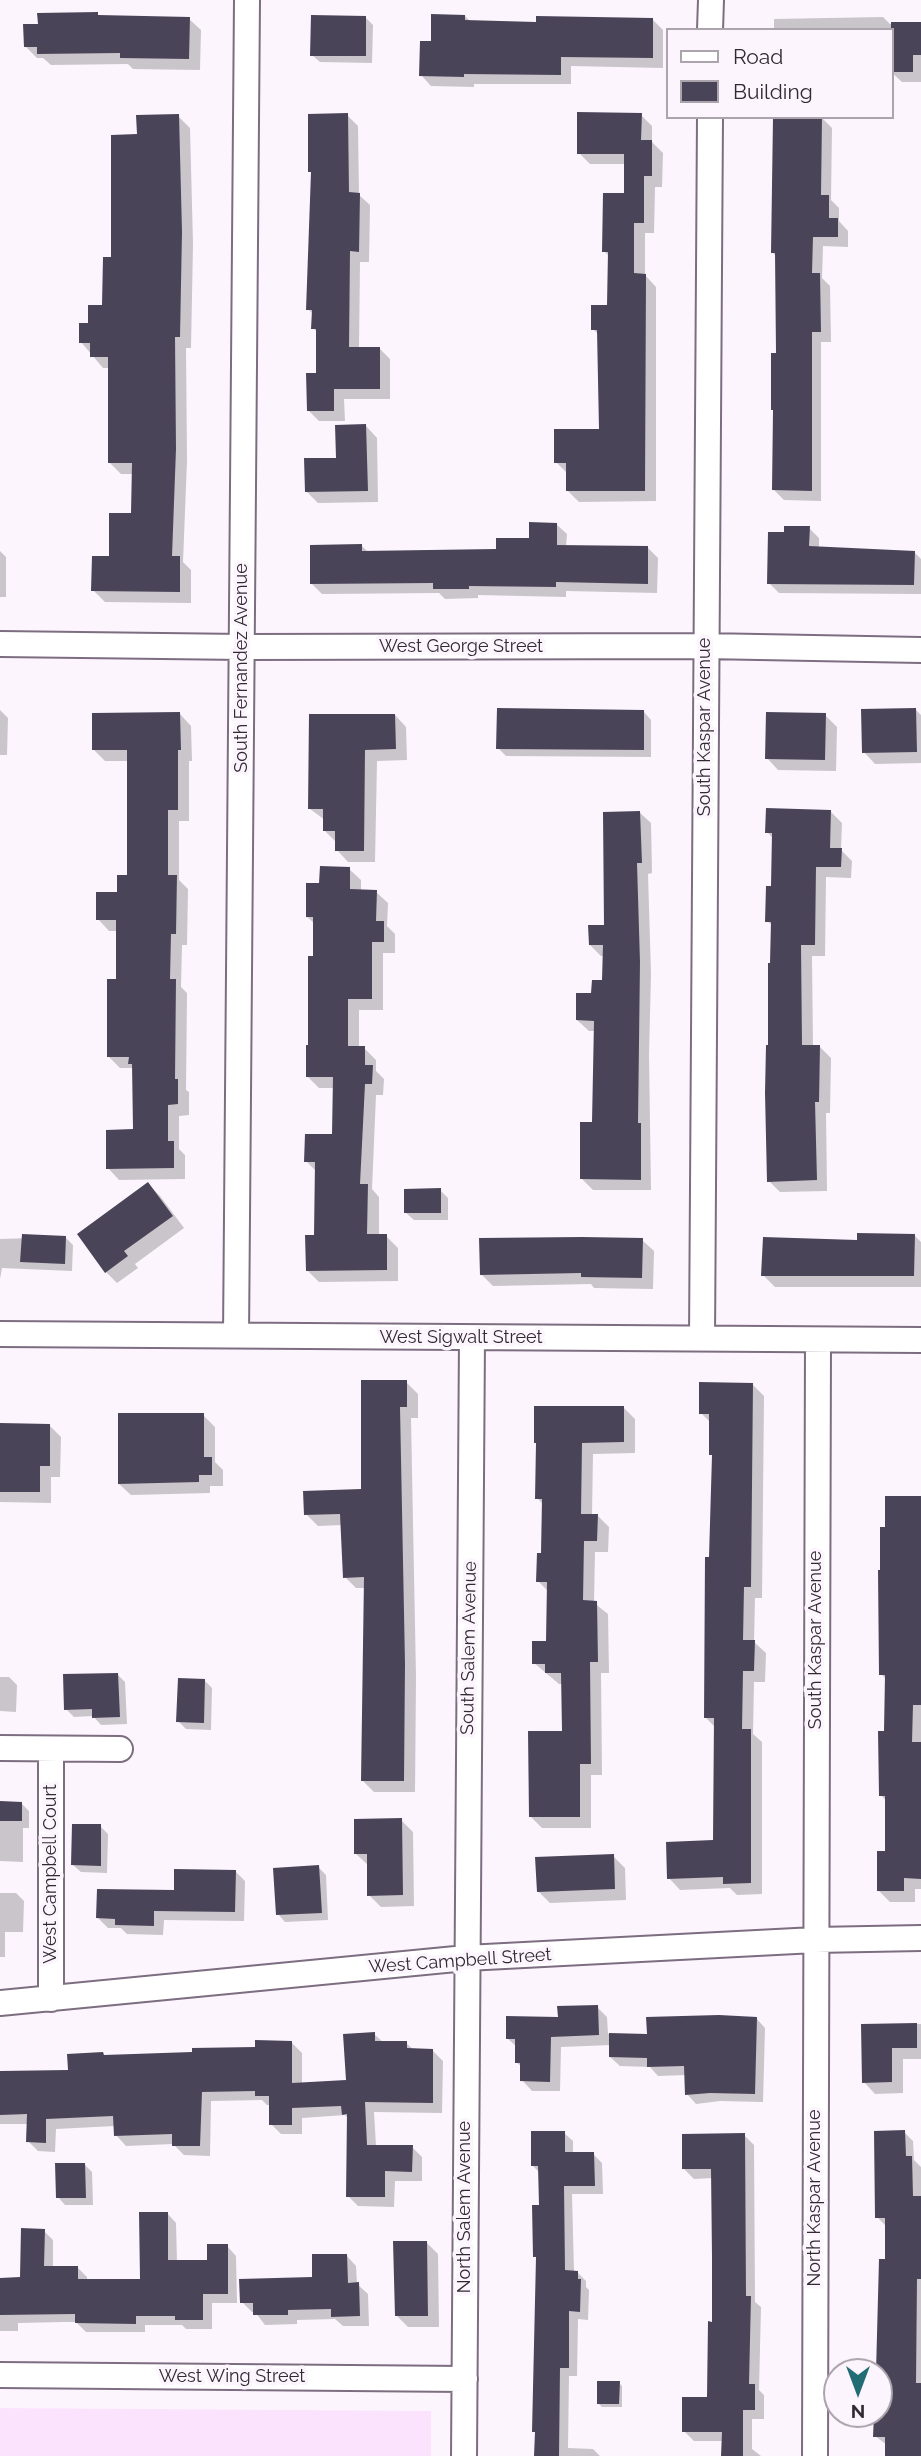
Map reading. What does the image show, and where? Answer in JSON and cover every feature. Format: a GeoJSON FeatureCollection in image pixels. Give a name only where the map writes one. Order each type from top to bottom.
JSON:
{"type":"FeatureCollection","features":[{"type":"Feature","properties":{"kind":"street","name":"South Fernandez Avenue"},"geometry":{"type":"LineString","coordinates":[[236,1335],[247,0]]}},
{"type":"Feature","properties":{"kind":"street"},"geometry":{"type":"LineString","coordinates":[[710,0],[710,28]]}},
{"type":"Feature","properties":{"kind":"street","name":"South Kaspar Avenue"},"geometry":{"type":"LineString","coordinates":[[702,1337],[709,119]]}},
{"type":"Feature","properties":{"kind":"street","name":"West George Street"},"geometry":{"type":"LineString","coordinates":[[0,644],[243,647],[705,646],[921,650]]}},
{"type":"Feature","properties":{"kind":"street","name":"West Sigwalt Street"},"geometry":{"type":"LineString","coordinates":[[0,1335],[921,1340]]}},
{"type":"Feature","properties":{"kind":"street","name":"South Salem Avenue"},"geometry":{"type":"LineString","coordinates":[[467,1958],[472,1339]]}},
{"type":"Feature","properties":{"kind":"street","name":"South Kaspar Avenue"},"geometry":{"type":"LineString","coordinates":[[815,1940],[818,1340]]}},
{"type":"Feature","properties":{"kind":"street"},"geometry":{"type":"LineString","coordinates":[[0,1748],[120,1749]]}},
{"type":"Feature","properties":{"kind":"street","name":"West Campbell Court"},"geometry":{"type":"LineString","coordinates":[[51,1749],[51,1999]]}},
{"type":"Feature","properties":{"kind":"street","name":"West Campbell Street"},"geometry":{"type":"LineString","coordinates":[[0,2003],[467,1958],[815,1940],[921,1938]]}},
{"type":"Feature","properties":{"kind":"street","name":"North Kaspar Avenue"},"geometry":{"type":"LineString","coordinates":[[815,1940],[815,2456]]}},
{"type":"Feature","properties":{"kind":"street","name":"North Salem Avenue"},"geometry":{"type":"LineString","coordinates":[[464,2456],[467,1958]]}},
{"type":"Feature","properties":{"kind":"street","name":"West Wing Street"},"geometry":{"type":"LineString","coordinates":[[0,2375],[465,2378]]}},
{"type":"Feature","properties":{"kind":"shaded area"},"geometry":{"type":"Polygon","coordinates":[[[0,2408],[431,2411],[431,2456],[0,2456],[0,2408]]]}},
{"type":"Feature","properties":{"kind":"building"},"geometry":{"type":"Polygon","coordinates":[[[98,12],[98,15],[190,17],[189,59],[120,58],[120,53],[37,54],[37,47],[24,47],[23,24],[38,24],[37,13],[98,12]]]}},
{"type":"Feature","properties":{"kind":"building"},"geometry":{"type":"Polygon","coordinates":[[[431,14],[465,15],[465,20],[536,22],[536,16],[653,18],[653,58],[561,57],[561,75],[419,76],[420,41],[431,41],[431,14]]]}},
{"type":"Feature","properties":{"kind":"building"},"geometry":{"type":"Polygon","coordinates":[[[311,15],[366,16],[366,56],[310,56],[311,15]]]}},
{"type":"Feature","properties":{"kind":"building"},"geometry":{"type":"Polygon","coordinates":[[[891,22],[921,22],[921,55],[913,55],[913,72],[893,72],[891,22]]]}},
{"type":"Feature","properties":{"kind":"building"},"geometry":{"type":"Polygon","coordinates":[[[577,112],[642,113],[641,140],[652,140],[652,176],[644,176],[644,223],[634,223],[634,273],[646,274],[645,491],[566,491],[566,463],[554,463],[554,429],[599,429],[597,330],[591,330],[591,305],[607,305],[608,252],[602,252],[603,193],[624,193],[624,154],[577,154],[577,112]]]}},
{"type":"Feature","properties":{"kind":"building"},"geometry":{"type":"Polygon","coordinates":[[[348,113],[349,192],[360,193],[359,252],[350,251],[349,347],[380,347],[380,389],[334,389],[334,411],[307,411],[306,373],[316,373],[316,329],[311,329],[312,310],[306,310],[311,172],[308,172],[308,114],[348,113]]]}},
{"type":"Feature","properties":{"kind":"building"},"geometry":{"type":"Polygon","coordinates":[[[179,114],[182,232],[180,337],[175,337],[176,449],[172,556],[180,556],[180,592],[91,591],[92,556],[109,556],[109,513],[131,513],[132,463],[108,463],[108,357],[90,357],[90,343],[79,343],[79,323],[88,323],[88,305],[102,305],[103,257],[111,257],[111,135],[137,134],[136,115],[179,114]]]}},
{"type":"Feature","properties":{"kind":"building"},"geometry":{"type":"Polygon","coordinates":[[[773,119],[822,119],[821,195],[829,195],[829,218],[838,218],[838,237],[813,237],[812,273],[820,273],[821,332],[812,332],[812,491],[772,490],[771,353],[776,353],[775,253],[771,253],[773,119]]]}},
{"type":"Feature","properties":{"kind":"building"},"geometry":{"type":"Polygon","coordinates":[[[366,424],[368,491],[305,492],[304,458],[336,458],[335,425],[366,424]]]}},
{"type":"Feature","properties":{"kind":"building"},"geometry":{"type":"Polygon","coordinates":[[[529,522],[557,523],[557,545],[648,546],[648,584],[556,582],[556,587],[469,586],[469,589],[433,589],[433,583],[310,584],[310,545],[362,544],[362,551],[496,549],[496,538],[529,538],[529,522]]]}},
{"type":"Feature","properties":{"kind":"building"},"geometry":{"type":"Polygon","coordinates":[[[784,526],[810,526],[809,546],[915,551],[914,585],[767,584],[768,532],[784,532],[784,526]]]}},
{"type":"Feature","properties":{"kind":"building"},"geometry":{"type":"Polygon","coordinates":[[[497,708],[644,710],[644,750],[496,749],[497,708]]]}},
{"type":"Feature","properties":{"kind":"building"},"geometry":{"type":"Polygon","coordinates":[[[916,708],[917,752],[862,753],[861,709],[916,708]]]}},
{"type":"Feature","properties":{"kind":"building"},"geometry":{"type":"Polygon","coordinates":[[[180,712],[178,810],[168,810],[168,875],[177,875],[176,934],[171,934],[170,979],[176,979],[175,1079],[178,1079],[178,1104],[168,1105],[168,1141],[174,1141],[174,1168],[106,1169],[106,1130],[133,1129],[132,1064],[128,1064],[129,1057],[107,1057],[107,979],[116,979],[116,920],[96,920],[96,892],[117,892],[117,875],[127,875],[127,750],[92,750],[92,713],[180,712]]]}},
{"type":"Feature","properties":{"kind":"building"},"geometry":{"type":"Polygon","coordinates":[[[766,712],[826,713],[825,760],[765,759],[766,712]]]}},
{"type":"Feature","properties":{"kind":"building"},"geometry":{"type":"Polygon","coordinates":[[[309,714],[395,714],[396,749],[365,750],[364,851],[335,851],[335,831],[323,831],[323,809],[308,809],[309,714]]]}},
{"type":"Feature","properties":{"kind":"building"},"geometry":{"type":"Polygon","coordinates":[[[766,808],[831,810],[830,848],[842,848],[841,867],[816,867],[815,945],[801,945],[802,1045],[820,1045],[819,1102],[815,1102],[817,1180],[767,1182],[765,1093],[771,922],[765,922],[766,886],[771,886],[772,833],[765,833],[766,808]]]}},
{"type":"Feature","properties":{"kind":"building"},"geometry":{"type":"Polygon","coordinates":[[[640,811],[642,863],[637,863],[640,962],[638,1123],[641,1123],[641,1180],[580,1179],[580,1122],[592,1122],[594,1021],[576,1020],[576,993],[591,993],[592,980],[602,980],[603,945],[589,945],[588,925],[604,925],[603,812],[640,811]]]}},
{"type":"Feature","properties":{"kind":"building"},"geometry":{"type":"Polygon","coordinates":[[[320,866],[350,867],[350,889],[377,890],[376,921],[384,921],[384,942],[372,942],[372,999],[348,999],[348,1046],[365,1046],[365,1065],[373,1065],[372,1084],[365,1084],[360,1184],[368,1184],[367,1234],[387,1234],[387,1270],[306,1271],[305,1235],[314,1235],[315,1162],[304,1162],[305,1134],[332,1134],[333,1077],[306,1077],[308,956],[313,956],[313,917],[306,917],[306,883],[319,883],[320,866]]]}},
{"type":"Feature","properties":{"kind":"building"},"geometry":{"type":"Polygon","coordinates":[[[148,1182],[173,1216],[124,1251],[128,1256],[105,1273],[77,1234],[148,1182]]]}},
{"type":"Feature","properties":{"kind":"building"},"geometry":{"type":"Polygon","coordinates":[[[441,1188],[441,1213],[404,1213],[404,1189],[441,1188]]]}},
{"type":"Feature","properties":{"kind":"building"},"geometry":{"type":"Polygon","coordinates":[[[857,1233],[915,1234],[914,1276],[761,1276],[763,1237],[857,1240],[857,1233]]]}},
{"type":"Feature","properties":{"kind":"building"},"geometry":{"type":"Polygon","coordinates":[[[22,1234],[66,1236],[65,1264],[20,1262],[22,1234]]]}},
{"type":"Feature","properties":{"kind":"building"},"geometry":{"type":"Polygon","coordinates":[[[479,1238],[643,1238],[642,1278],[581,1277],[581,1273],[480,1275],[479,1238]]]}},
{"type":"Feature","properties":{"kind":"building"},"geometry":{"type":"Polygon","coordinates":[[[361,1380],[407,1380],[407,1407],[400,1407],[405,1664],[404,1781],[361,1781],[364,1577],[343,1578],[340,1514],[304,1515],[303,1491],[361,1489],[361,1380]]]}},
{"type":"Feature","properties":{"kind":"building"},"geometry":{"type":"Polygon","coordinates":[[[699,1382],[753,1383],[751,1587],[744,1587],[743,1640],[755,1640],[754,1671],[743,1671],[742,1729],[751,1729],[751,1883],[723,1884],[723,1877],[667,1879],[666,1842],[713,1840],[714,1718],[704,1718],[705,1557],[709,1557],[712,1455],[709,1455],[709,1414],[699,1414],[699,1382]]]}},
{"type":"Feature","properties":{"kind":"building"},"geometry":{"type":"Polygon","coordinates":[[[534,1406],[624,1406],[624,1442],[582,1443],[581,1514],[598,1514],[597,1541],[584,1541],[583,1600],[597,1601],[598,1662],[590,1662],[591,1764],[580,1764],[580,1817],[529,1817],[528,1731],[562,1731],[561,1673],[545,1673],[545,1664],[532,1664],[532,1641],[546,1641],[547,1582],[536,1582],[537,1553],[541,1553],[542,1499],[535,1499],[534,1406]]]}},
{"type":"Feature","properties":{"kind":"building"},"geometry":{"type":"Polygon","coordinates":[[[118,1413],[204,1413],[204,1457],[212,1457],[212,1475],[199,1475],[199,1482],[118,1484],[118,1413]]]}},
{"type":"Feature","properties":{"kind":"building"},"geometry":{"type":"Polygon","coordinates":[[[0,1423],[50,1424],[50,1466],[40,1466],[40,1492],[0,1492],[0,1423]]]}},
{"type":"Feature","properties":{"kind":"building"},"geometry":{"type":"Polygon","coordinates":[[[885,1496],[921,1496],[921,1705],[913,1705],[912,1742],[921,1742],[921,1879],[904,1878],[904,1891],[877,1891],[877,1851],[885,1851],[885,1796],[879,1796],[878,1731],[884,1731],[885,1675],[879,1675],[878,1570],[880,1527],[885,1527],[885,1496]]]}},
{"type":"Feature","properties":{"kind":"building"},"geometry":{"type":"Polygon","coordinates":[[[118,1673],[120,1717],[92,1718],[92,1709],[64,1710],[63,1674],[118,1673]]]}},
{"type":"Feature","properties":{"kind":"building"},"geometry":{"type":"Polygon","coordinates":[[[178,1678],[205,1679],[204,1723],[176,1722],[178,1678]]]}},
{"type":"Feature","properties":{"kind":"building"},"geometry":{"type":"Polygon","coordinates":[[[0,1801],[22,1802],[22,1821],[0,1821],[0,1801]]]}},
{"type":"Feature","properties":{"kind":"building"},"geometry":{"type":"Polygon","coordinates":[[[402,1818],[403,1895],[367,1896],[367,1854],[354,1854],[354,1819],[402,1818]]]}},
{"type":"Feature","properties":{"kind":"building"},"geometry":{"type":"Polygon","coordinates":[[[72,1824],[101,1824],[101,1866],[71,1865],[72,1824]]]}},
{"type":"Feature","properties":{"kind":"building"},"geometry":{"type":"Polygon","coordinates":[[[614,1854],[615,1889],[537,1892],[535,1857],[614,1854]]]}},
{"type":"Feature","properties":{"kind":"building"},"geometry":{"type":"Polygon","coordinates":[[[319,1865],[322,1913],[276,1915],[273,1868],[319,1865]]]}},
{"type":"Feature","properties":{"kind":"building"},"geometry":{"type":"Polygon","coordinates":[[[174,1869],[236,1870],[235,1912],[154,1911],[154,1926],[115,1925],[115,1919],[96,1918],[97,1889],[174,1890],[174,1869]]]}},
{"type":"Feature","properties":{"kind":"building"},"geometry":{"type":"Polygon","coordinates":[[[598,2005],[599,2035],[551,2037],[550,2082],[520,2081],[520,2063],[515,2063],[515,2039],[506,2039],[506,2016],[558,2017],[557,2006],[598,2005]]]}},
{"type":"Feature","properties":{"kind":"building"},"geometry":{"type":"Polygon","coordinates":[[[646,2017],[757,2017],[755,2094],[685,2095],[684,2066],[647,2067],[647,2058],[609,2057],[609,2033],[647,2034],[646,2017]]]}},
{"type":"Feature","properties":{"kind":"building"},"geometry":{"type":"Polygon","coordinates":[[[917,2023],[917,2048],[892,2048],[892,2082],[862,2083],[861,2024],[917,2023]]]}},
{"type":"Feature","properties":{"kind":"building"},"geometry":{"type":"Polygon","coordinates":[[[375,2032],[375,2041],[407,2041],[407,2048],[433,2049],[433,2103],[365,2102],[367,2145],[413,2145],[412,2172],[385,2171],[385,2197],[346,2197],[347,2114],[342,2115],[341,2106],[292,2108],[292,2125],[269,2125],[269,2096],[255,2096],[255,2091],[202,2092],[200,2146],[172,2146],[172,2134],[114,2136],[113,2116],[46,2119],[46,2143],[26,2142],[27,2114],[0,2115],[0,2071],[68,2070],[67,2054],[192,2052],[192,2048],[255,2047],[255,2040],[292,2041],[292,2083],[346,2080],[343,2034],[375,2032]]]}},
{"type":"Feature","properties":{"kind":"building"},"geometry":{"type":"Polygon","coordinates":[[[905,2130],[906,2156],[912,2156],[913,2196],[921,2196],[921,2279],[917,2279],[916,2383],[921,2383],[921,2456],[885,2456],[885,2437],[873,2437],[873,2428],[893,2428],[893,2358],[876,2358],[879,2259],[885,2259],[885,2218],[875,2218],[874,2131],[905,2130]]]}},
{"type":"Feature","properties":{"kind":"building"},"geometry":{"type":"Polygon","coordinates":[[[531,2131],[565,2131],[565,2152],[594,2152],[595,2186],[564,2186],[565,2270],[578,2271],[578,2279],[581,2279],[580,2312],[569,2311],[569,2368],[560,2368],[559,2456],[534,2456],[535,2432],[532,2432],[536,2257],[533,2257],[532,2205],[539,2205],[538,2166],[531,2166],[531,2131]]]}},
{"type":"Feature","properties":{"kind":"building"},"geometry":{"type":"Polygon","coordinates":[[[745,2133],[746,2296],[751,2296],[749,2384],[755,2384],[755,2410],[743,2410],[743,2456],[721,2456],[722,2432],[682,2432],[682,2397],[707,2397],[708,2321],[712,2322],[712,2257],[711,2169],[682,2169],[682,2134],[745,2133]]]}},
{"type":"Feature","properties":{"kind":"building"},"geometry":{"type":"Polygon","coordinates":[[[55,2163],[85,2163],[86,2198],[56,2198],[55,2163]]]}},
{"type":"Feature","properties":{"kind":"building"},"geometry":{"type":"Polygon","coordinates":[[[139,2212],[168,2212],[168,2260],[207,2260],[207,2244],[228,2244],[228,2294],[203,2294],[203,2320],[175,2320],[175,2316],[136,2316],[136,2324],[75,2323],[75,2314],[0,2315],[0,2278],[20,2277],[21,2228],[45,2229],[44,2266],[78,2266],[78,2279],[140,2279],[139,2212]]]}},
{"type":"Feature","properties":{"kind":"building"},"geometry":{"type":"Polygon","coordinates":[[[393,2241],[427,2241],[428,2316],[395,2316],[393,2241]]]}},
{"type":"Feature","properties":{"kind":"building"},"geometry":{"type":"Polygon","coordinates":[[[312,2254],[347,2254],[348,2283],[359,2282],[360,2316],[331,2317],[331,2309],[288,2310],[288,2315],[253,2315],[253,2303],[240,2303],[239,2279],[312,2277],[312,2254]]]}},
{"type":"Feature","properties":{"kind":"building"},"geometry":{"type":"Polygon","coordinates":[[[597,2381],[620,2381],[619,2404],[597,2404],[597,2381]]]}}]}
